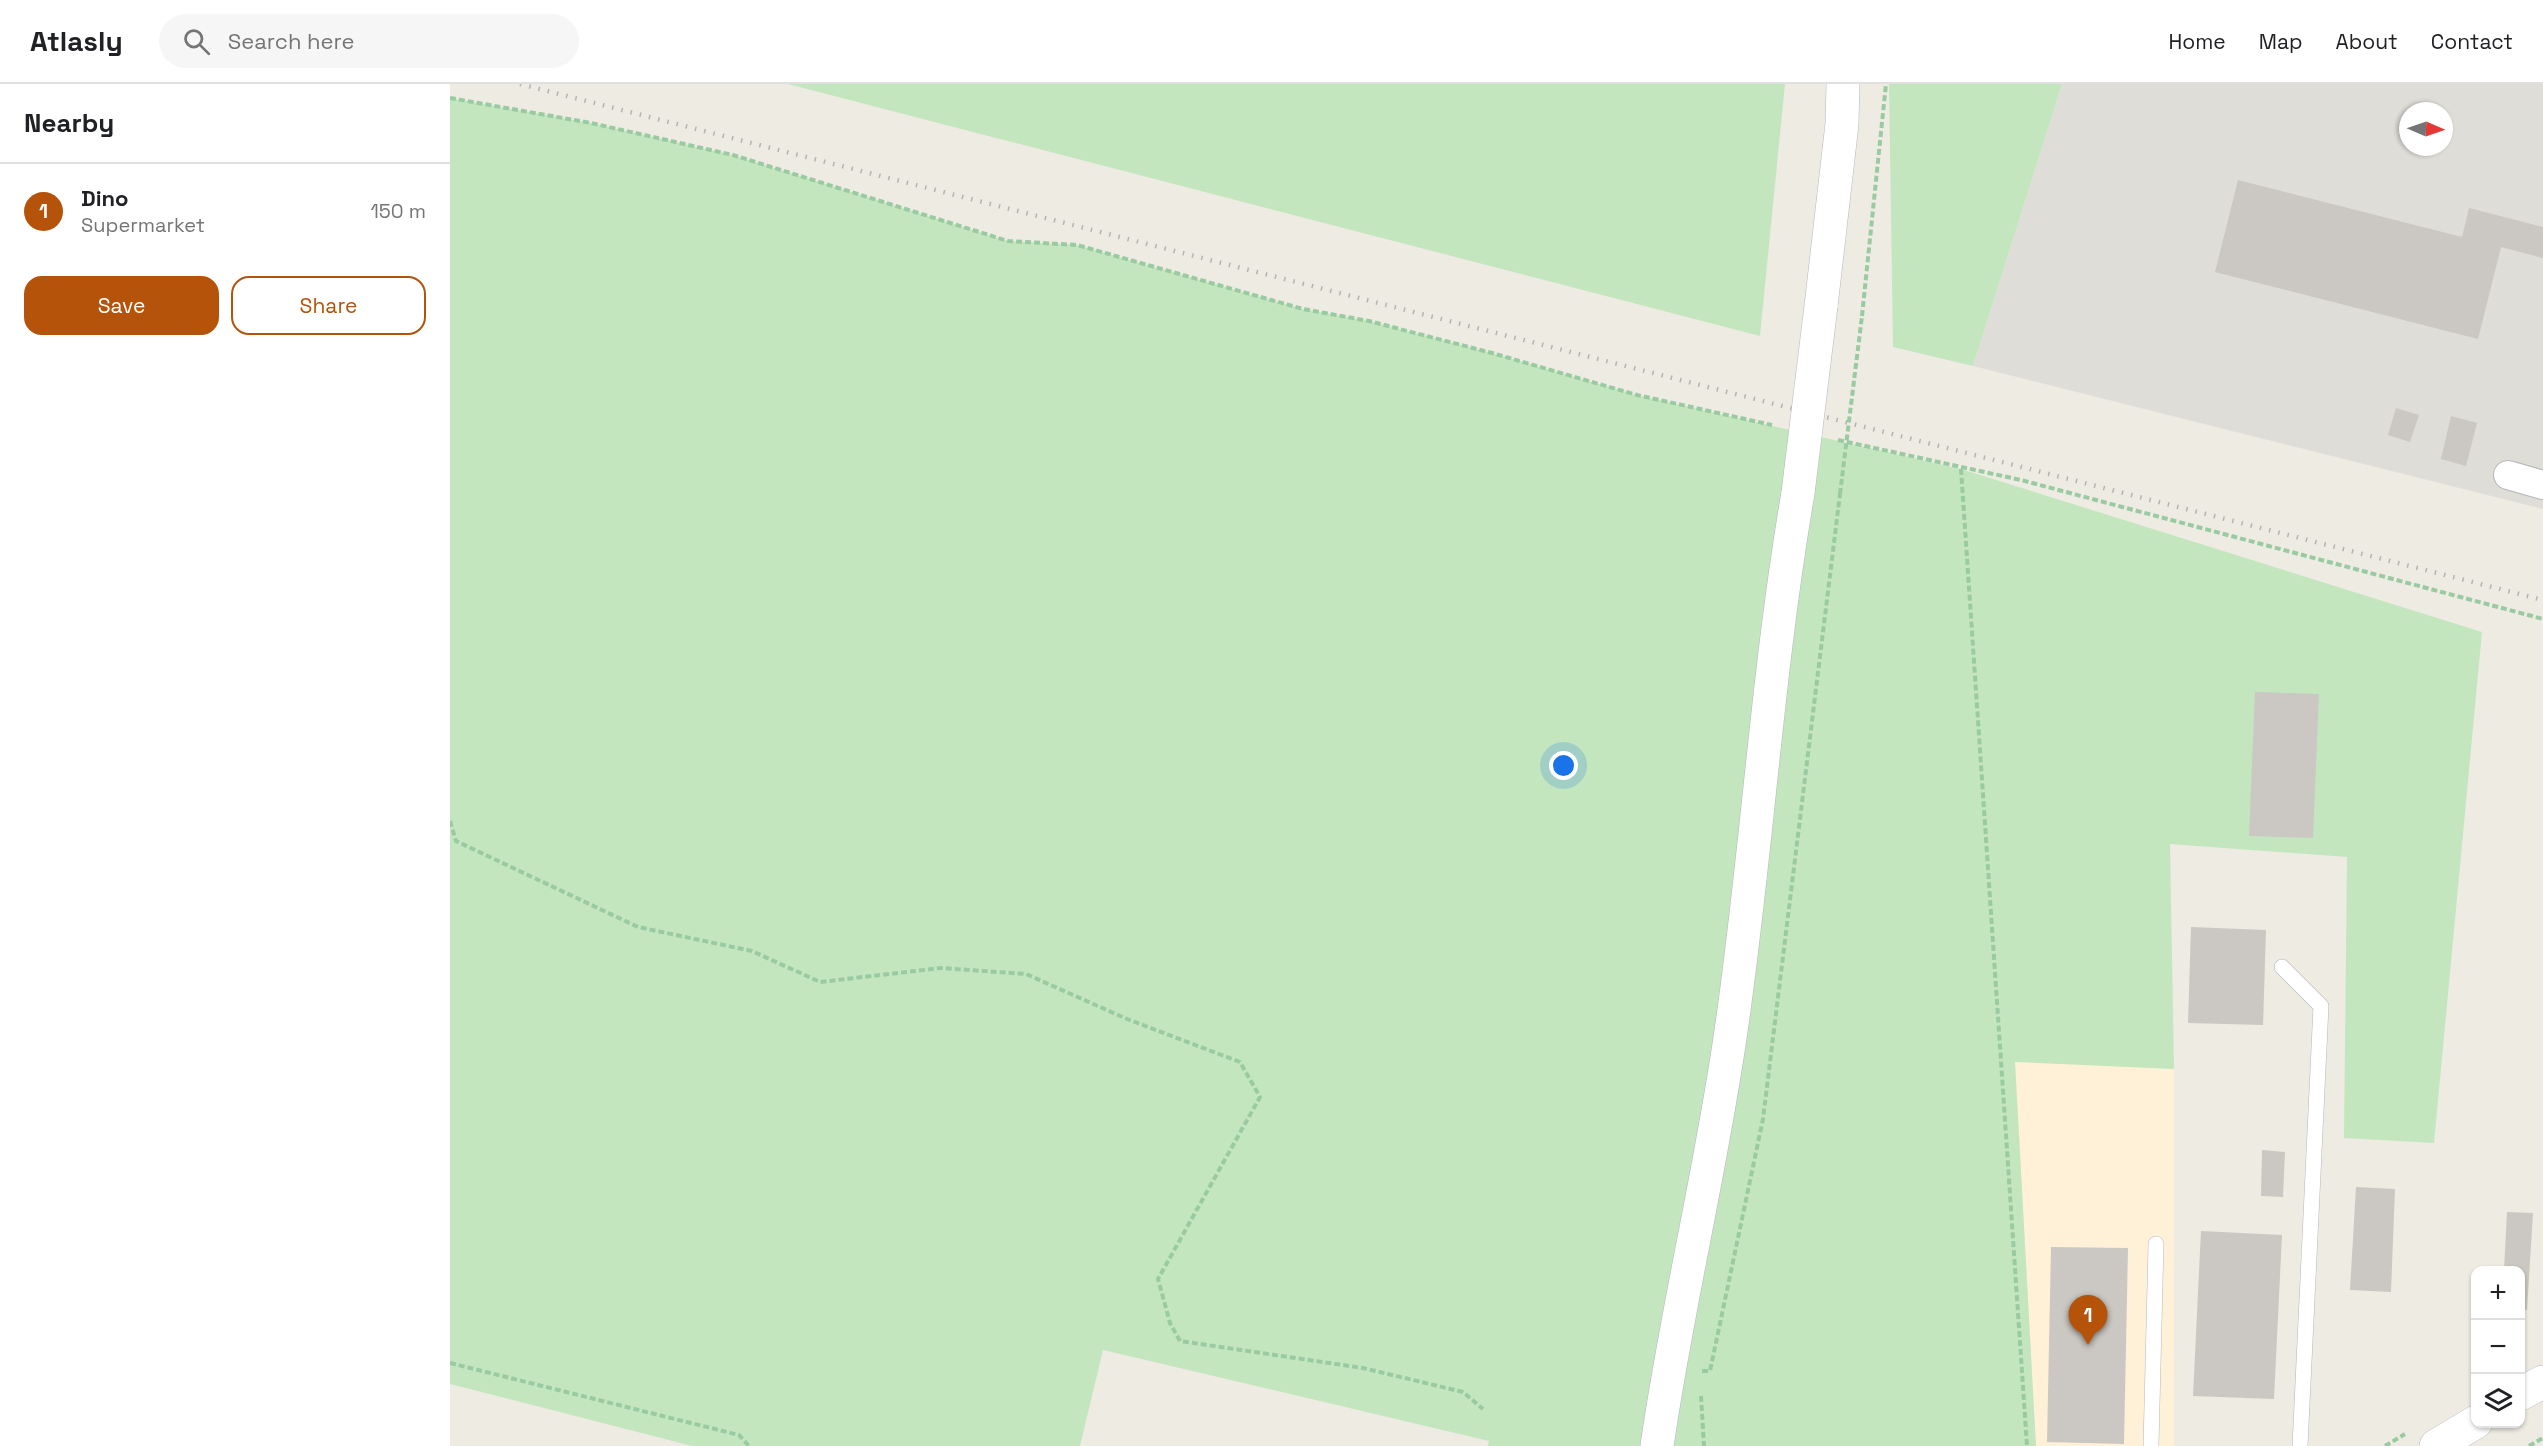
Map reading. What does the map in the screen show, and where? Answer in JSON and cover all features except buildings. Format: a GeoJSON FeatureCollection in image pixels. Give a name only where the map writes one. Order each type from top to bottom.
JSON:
{"type":"FeatureCollection","features":[{"type":"Feature","properties":{"kind":"street"},"geometry":{"type":"LineString","coordinates":[[1657,1446],[1703,1201],[1731,1030],[1780,596],[1798,493],[1821,306],[1842,124],[1844,84]]}},
{"type":"Feature","properties":{"kind":"street"},"geometry":{"type":"LineString","coordinates":[[2508,475],[2543,485]]}},
{"type":"Feature","properties":{"kind":"street"},"geometry":{"type":"LineString","coordinates":[[2525,1391],[2543,1382]]}},
{"type":"Feature","properties":{"kind":"street"},"geometry":{"type":"LineString","coordinates":[[2436,1446],[2471,1424]]}},
{"type":"Feature","properties":{"kind":"lane"},"geometry":{"type":"LineString","coordinates":[[2282,967],[2321,1006],[2300,1446]]}},
{"type":"Feature","properties":{"kind":"lane"},"geometry":{"type":"LineString","coordinates":[[2151,1446],[2156,1244]]}},
{"type":"Feature","properties":{"kind":"path"},"geometry":{"type":"LineString","coordinates":[[1840,494],[1862,316],[1886,84]]}},
{"type":"Feature","properties":{"kind":"path"},"geometry":{"type":"LineString","coordinates":[[450,98],[591,123],[734,155],[1008,241],[1077,245],[1303,309],[1369,321],[1492,353],[1637,395],[1783,427]]}},
{"type":"Feature","properties":{"kind":"path"},"geometry":{"type":"LineString","coordinates":[[1833,439],[1961,469],[2021,480],[2543,619]]}},
{"type":"Feature","properties":{"kind":"path"},"geometry":{"type":"LineString","coordinates":[[1961,469],[2027,1446]]}},
{"type":"Feature","properties":{"kind":"path"},"geometry":{"type":"LineString","coordinates":[[450,820],[456,841]]}},
{"type":"Feature","properties":{"kind":"path"},"geometry":{"type":"LineString","coordinates":[[450,839],[638,927],[752,951],[820,982],[941,968],[1026,974],[1127,1018],[1240,1062],[1260,1097],[1158,1279],[1170,1323],[1180,1341],[1363,1368],[1463,1392],[1483,1409]]}},
{"type":"Feature","properties":{"kind":"path"},"geometry":{"type":"LineString","coordinates":[[450,1363],[739,1435],[749,1446]]}},
{"type":"Feature","properties":{"kind":"path"},"geometry":{"type":"LineString","coordinates":[[2529,1446],[2543,1438]]}},
{"type":"Feature","properties":{"kind":"shaded area"},"geometry":{"type":"Polygon","coordinates":[[[2062,84],[2543,84],[2543,509],[1973,366],[2062,84]]]}},
{"type":"Feature","properties":{"kind":"shaded area"},"geometry":{"type":"Polygon","coordinates":[[[2015,1061],[2174,1069],[2174,1446],[2036,1446],[2015,1061]]]}},
{"type":"Feature","properties":{"kind":"green space"},"geometry":{"type":"Polygon","coordinates":[[[788,84],[1785,84],[1760,336],[788,84]]]}},
{"type":"Feature","properties":{"kind":"green space"},"geometry":{"type":"Polygon","coordinates":[[[1889,84],[2062,84],[1973,366],[1893,347],[1889,84]]]}},
{"type":"Feature","properties":{"kind":"green space"},"geometry":{"type":"Polygon","coordinates":[[[450,98],[591,123],[733,155],[1008,241],[1077,245],[1303,309],[1369,321],[1492,353],[1637,395],[1961,469],[2482,632],[2434,1143],[2344,1138],[2347,857],[2170,844],[2174,1069],[2015,1062],[2036,1446],[1488,1446],[1489,1441],[1103,1350],[1080,1446],[692,1446],[450,1384],[450,98]]]}},
{"type":"Feature","properties":{"kind":"railway"},"geometry":{"type":"LineString","coordinates":[[520,84],[2543,600]]}},
{"type":"Feature","properties":{"kind":"place","name":"Dino"},"geometry":{"type":"Point","coordinates":[2088,1345]}}]}
